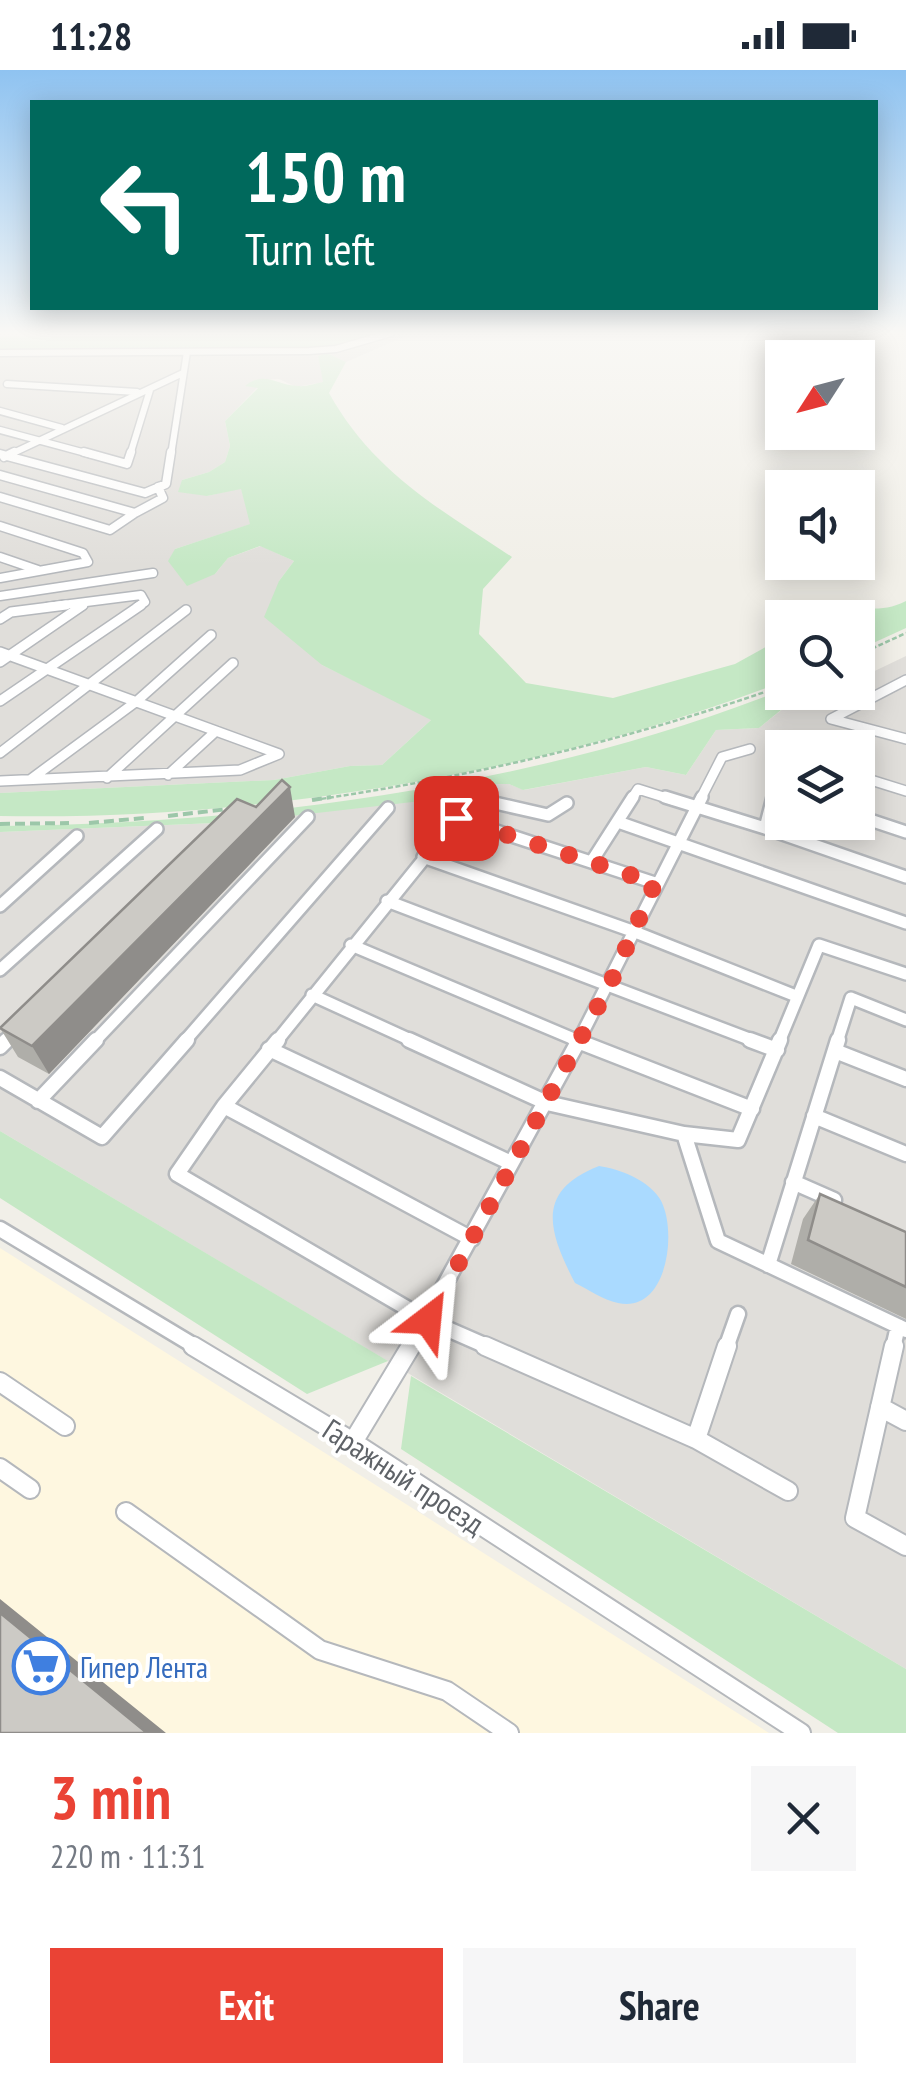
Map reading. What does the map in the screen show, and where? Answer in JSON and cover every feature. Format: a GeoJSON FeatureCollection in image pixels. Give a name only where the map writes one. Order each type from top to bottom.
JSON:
{"type":"FeatureCollection","features":[{"type":"Feature","properties":{"kind":"lane"},"geometry":{"type":"LineString","coordinates":[[0,411],[62,428]]}},
{"type":"Feature","properties":{"kind":"lane"},"geometry":{"type":"LineString","coordinates":[[2,456],[101,411]]}},
{"type":"Feature","properties":{"kind":"lane"},"geometry":{"type":"LineString","coordinates":[[0,430],[127,464],[141,411]]}},
{"type":"Feature","properties":{"kind":"lane"},"geometry":{"type":"LineString","coordinates":[[2,456],[145,493],[166,484],[177,411]]}},
{"type":"Feature","properties":{"kind":"lane"},"geometry":{"type":"LineString","coordinates":[[0,475],[135,513]]}},
{"type":"Feature","properties":{"kind":"lane"},"geometry":{"type":"LineString","coordinates":[[0,497],[110,530],[163,498],[158,487]]}},
{"type":"Feature","properties":{"kind":"lane"},"geometry":{"type":"LineString","coordinates":[[0,526],[83,553],[88,562],[0,578]]}},
{"type":"Feature","properties":{"kind":"lane"},"geometry":{"type":"LineString","coordinates":[[0,557],[40,571]]}},
{"type":"Feature","properties":{"kind":"lane"},"geometry":{"type":"LineString","coordinates":[[0,596],[153,573]]}},
{"type":"Feature","properties":{"kind":"lane"},"geometry":{"type":"LineString","coordinates":[[0,619],[10,612],[141,595],[145,602],[0,700]]}},
{"type":"Feature","properties":{"kind":"lane"},"geometry":{"type":"LineString","coordinates":[[3,657],[88,602]]}},
{"type":"Feature","properties":{"kind":"lane"},"geometry":{"type":"LineString","coordinates":[[0,753],[186,610]]}},
{"type":"Feature","properties":{"kind":"lane"},"geometry":{"type":"LineString","coordinates":[[29,781],[137,701],[211,635]]}},
{"type":"Feature","properties":{"kind":"lane"},"geometry":{"type":"LineString","coordinates":[[0,781],[240,770],[279,754],[50,669],[3,657]]}},
{"type":"Feature","properties":{"kind":"lane"},"geometry":{"type":"LineString","coordinates":[[106,778],[233,663]]}},
{"type":"Feature","properties":{"kind":"lane"},"geometry":{"type":"LineString","coordinates":[[904,685],[831,719],[906,740]]}},
{"type":"Feature","properties":{"kind":"lane"},"geometry":{"type":"LineString","coordinates":[[167,776],[216,730]]}},
{"type":"Feature","properties":{"kind":"lane"},"geometry":{"type":"LineString","coordinates":[[353,1442],[428,1320],[547,1103],[722,757],[750,750]]}},
{"type":"Feature","properties":{"kind":"lane"},"geometry":{"type":"LineString","coordinates":[[875,781],[906,791]]}},
{"type":"Feature","properties":{"kind":"lane"},"geometry":{"type":"LineString","coordinates":[[592,861],[638,790],[765,828]]}},
{"type":"Feature","properties":{"kind":"lane"},"geometry":{"type":"LineString","coordinates":[[567,803],[548,816],[473,798],[351,944],[176,1174],[428,1320],[696,1439],[788,1491]]}},
{"type":"Feature","properties":{"kind":"lane"},"geometry":{"type":"LineString","coordinates":[[0,1078],[102,1137],[388,808]]}},
{"type":"Feature","properties":{"kind":"lane"},"geometry":{"type":"LineString","coordinates":[[38,1100],[308,817]]}},
{"type":"Feature","properties":{"kind":"lane"},"geometry":{"type":"LineString","coordinates":[[456,818],[655,883]]}},
{"type":"Feature","properties":{"kind":"lane"},"geometry":{"type":"LineString","coordinates":[[618,822],[679,840],[906,923]]}},
{"type":"Feature","properties":{"kind":"lane"},"geometry":{"type":"LineString","coordinates":[[875,822],[906,832]]}},
{"type":"Feature","properties":{"kind":"lane"},"geometry":{"type":"LineString","coordinates":[[0,970],[157,830]]}},
{"type":"Feature","properties":{"kind":"lane"},"geometry":{"type":"LineString","coordinates":[[0,906],[77,836]]}},
{"type":"Feature","properties":{"kind":"lane"},"geometry":{"type":"LineString","coordinates":[[800,840],[906,877]]}},
{"type":"Feature","properties":{"kind":"lane"},"geometry":{"type":"LineString","coordinates":[[423,856],[636,932],[796,996]]}},
{"type":"Feature","properties":{"kind":"lane"},"geometry":{"type":"LineString","coordinates":[[387,900],[777,1050]]}},
{"type":"Feature","properties":{"kind":"lane"},"geometry":{"type":"LineString","coordinates":[[351,944],[578,1041],[752,1109]]}},
{"type":"Feature","properties":{"kind":"lane"},"geometry":{"type":"LineString","coordinates":[[312,995],[547,1103],[684,1134],[738,1140],[819,945],[906,974]]}},
{"type":"Feature","properties":{"kind":"lane"},"geometry":{"type":"LineString","coordinates":[[768,1265],[851,998],[906,1020]]}},
{"type":"Feature","properties":{"kind":"lane"},"geometry":{"type":"LineString","coordinates":[[0,1048],[28,1020]]}},
{"type":"Feature","properties":{"kind":"lane"},"geometry":{"type":"LineString","coordinates":[[269,1049],[512,1163]]}},
{"type":"Feature","properties":{"kind":"lane"},"geometry":{"type":"LineString","coordinates":[[835,1051],[906,1079]]}},
{"type":"Feature","properties":{"kind":"lane"},"geometry":{"type":"LineString","coordinates":[[224,1106],[472,1239]]}},
{"type":"Feature","properties":{"kind":"lane"},"geometry":{"type":"LineString","coordinates":[[814,1116],[906,1154]]}},
{"type":"Feature","properties":{"kind":"lane"},"geometry":{"type":"LineString","coordinates":[[684,1134],[718,1241],[902,1328],[855,1518],[906,1546]]}},
{"type":"Feature","properties":{"kind":"lane"},"geometry":{"type":"LineString","coordinates":[[793,1182],[842,1204]]}},
{"type":"Feature","properties":{"kind":"lane","name":"Гаражный проезд"},"geometry":{"type":"LineString","coordinates":[[0,1228],[353,1442],[801,1733]]}},
{"type":"Feature","properties":{"kind":"lane"},"geometry":{"type":"LineString","coordinates":[[696,1439],[738,1314]]}},
{"type":"Feature","properties":{"kind":"lane"},"geometry":{"type":"LineString","coordinates":[[0,1382],[65,1426]]}},
{"type":"Feature","properties":{"kind":"lane"},"geometry":{"type":"LineString","coordinates":[[880,1407],[906,1421]]}},
{"type":"Feature","properties":{"kind":"lane"},"geometry":{"type":"LineString","coordinates":[[0,1468],[30,1489]]}},
{"type":"Feature","properties":{"kind":"lane"},"geometry":{"type":"LineString","coordinates":[[126,1512],[320,1650],[448,1692],[509,1733]]}},
{"type":"Feature","properties":{"kind":"path"},"geometry":{"type":"LineString","coordinates":[[875,648],[906,634]]}},
{"type":"Feature","properties":{"kind":"path"},"geometry":{"type":"LineString","coordinates":[[311,800],[430,784],[524,764],[696,718],[765,692]]}},
{"type":"Feature","properties":{"kind":"path"},"geometry":{"type":"LineString","coordinates":[[90,823],[233,809]]}},
{"type":"Feature","properties":{"kind":"path"},"geometry":{"type":"LineString","coordinates":[[0,824],[72,823]]}},
{"type":"Feature","properties":{"kind":"shaded area"},"geometry":{"type":"Polygon","coordinates":[[[0,411],[235,411],[225,421],[230,446],[225,462],[209,472],[182,480],[207,496],[241,488],[251,524],[175,549],[215,574],[228,558],[261,546],[294,561],[279,581],[322,665],[432,719],[382,765],[350,766],[274,780],[0,793],[0,411]]]}},
{"type":"Feature","properties":{"kind":"shaded area"},"geometry":{"type":"Polygon","coordinates":[[[906,656],[906,1669],[0,1131],[0,832],[239,822],[328,811],[467,784],[509,784],[524,790],[646,767],[686,775],[716,730],[759,728],[782,710],[875,710],[875,671],[906,656]]]}},
{"type":"Feature","properties":{"kind":"shaded area"},"geometry":{"type":"Polygon","coordinates":[[[0,1248],[769,1733],[0,1733],[0,1248]]]}},
{"type":"Feature","properties":{"kind":"green space"},"geometry":{"type":"Polygon","coordinates":[[[235,411],[340,411],[366,445],[409,486],[512,557],[483,589],[479,634],[526,683],[613,698],[735,664],[765,647],[765,688],[596,742],[397,785],[195,810],[0,816],[0,793],[274,780],[350,766],[382,765],[431,720],[322,665],[264,617],[279,581],[294,561],[260,546],[228,558],[215,574],[187,586],[168,561],[175,549],[250,524],[241,489],[207,496],[178,492],[182,480],[209,472],[225,462],[230,446],[225,421],[235,411]]]}},
{"type":"Feature","properties":{"kind":"green space"},"geometry":{"type":"Polygon","coordinates":[[[906,601],[906,628],[875,642],[875,608],[906,601]]]}},
{"type":"Feature","properties":{"kind":"green space"},"geometry":{"type":"Polygon","coordinates":[[[765,696],[765,710],[781,710],[759,728],[716,730],[686,775],[646,767],[523,790],[509,784],[467,784],[456,797],[239,822],[0,832],[0,826],[197,817],[398,793],[595,751],[765,696]]]}},
{"type":"Feature","properties":{"kind":"green space"},"geometry":{"type":"Polygon","coordinates":[[[0,1131],[388,1361],[307,1394],[0,1198],[0,1131]]]}},
{"type":"Feature","properties":{"kind":"green space"},"geometry":{"type":"Polygon","coordinates":[[[411,1376],[906,1669],[906,1733],[838,1733],[401,1449],[411,1376]]]}},
{"type":"Feature","properties":{"kind":"water"},"geometry":{"type":"Polygon","coordinates":[[[599,1166],[641,1181],[655,1192],[665,1213],[668,1248],[664,1266],[648,1296],[635,1303],[612,1302],[575,1283],[558,1246],[553,1214],[556,1200],[578,1176],[599,1166]]]}},
{"type":"Feature","properties":{"kind":"building"},"geometry":{"type":"Polygon","coordinates":[[[282,780],[290,787],[32,1046],[0,1028],[237,799],[256,807],[282,780]]]}},
{"type":"Feature","properties":{"kind":"building"},"geometry":{"type":"Polygon","coordinates":[[[820,1194],[906,1232],[906,1287],[808,1240],[820,1194]]]}},
{"type":"Feature","properties":{"kind":"building","name":"Гипер Лента"},"geometry":{"type":"Polygon","coordinates":[[[0,1613],[147,1733],[0,1733],[0,1613]]]}},
{"type":"Feature","properties":{"kind":"place","name":"Гипер Лента"},"geometry":{"type":"Point","coordinates":[41,1666]}},
{"type":"Feature","properties":{"kind":"route"},"geometry":{"type":"LineString","coordinates":[[428,1320],[610,984],[655,883],[456,818]]}}]}
